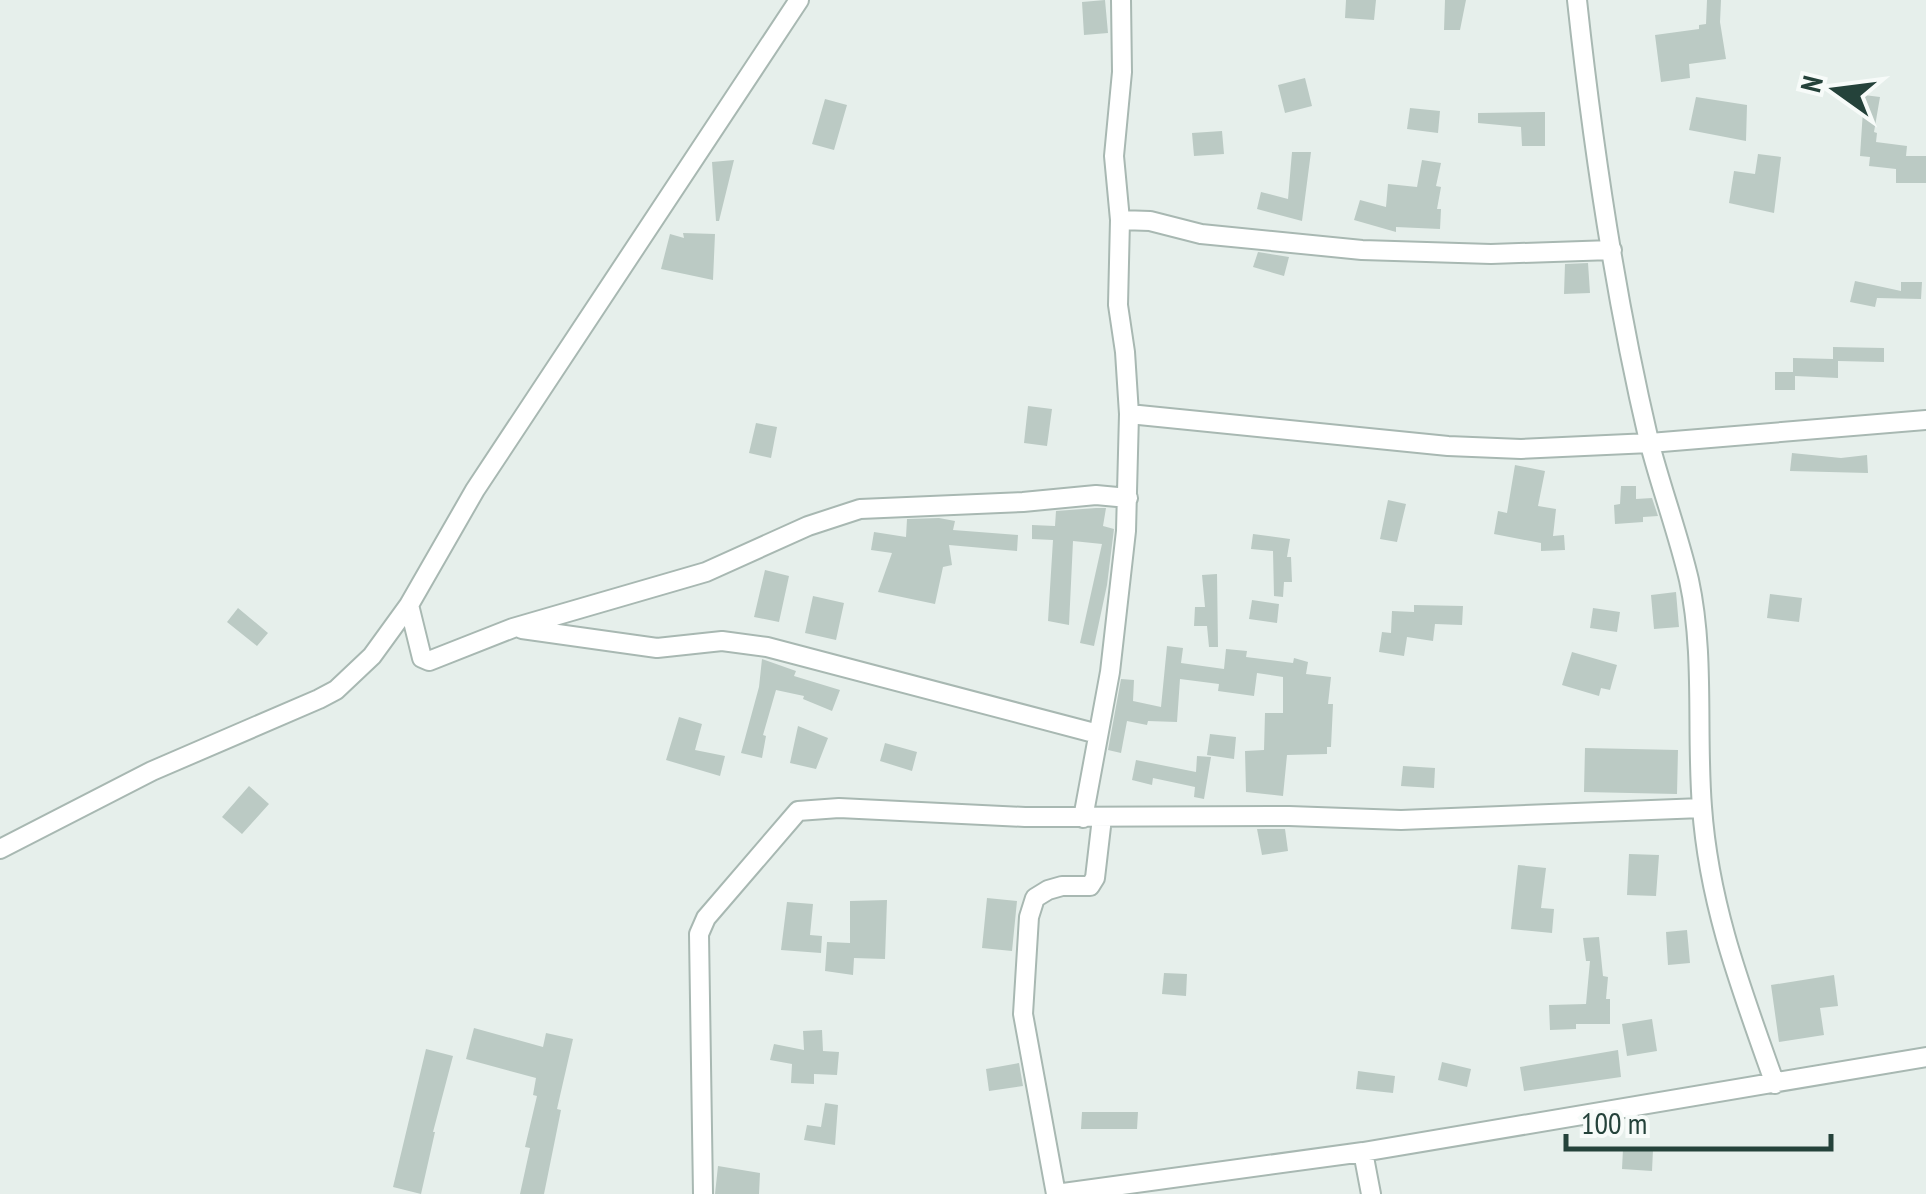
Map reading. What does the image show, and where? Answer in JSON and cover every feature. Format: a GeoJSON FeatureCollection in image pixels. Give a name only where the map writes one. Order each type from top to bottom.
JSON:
{"type":"FeatureCollection","features":[{"type":"Feature","properties":{"kind":"street"},"geometry":{"type":"LineString","coordinates":[[0,848],[152,772],[336,690],[372,656],[409,605],[475,490],[800,0]]}},
{"type":"Feature","properties":{"kind":"street"},"geometry":{"type":"LineString","coordinates":[[1121,0],[1122,72],[1114,156],[1120,220],[1118,305],[1126,352],[1129,414],[1128,498],[1110,672],[1098,734],[1092,818],[1094,878],[1090,886],[1062,886],[1035,898],[1029,917],[1023,1014],[1056,1194],[1363,1152],[1926,1057]]}},
{"type":"Feature","properties":{"kind":"street"},"geometry":{"type":"LineString","coordinates":[[1577,0],[1590,121],[1612,250],[1650,443],[1689,580],[1698,652],[1702,808],[1711,884],[1723,937],[1775,1084]]}},
{"type":"Feature","properties":{"kind":"street"},"geometry":{"type":"LineString","coordinates":[[1120,220],[1150,221],[1201,234],[1362,250],[1491,254],[1612,250]]}},
{"type":"Feature","properties":{"kind":"street"},"geometry":{"type":"LineString","coordinates":[[1129,414],[1520,450],[1926,420]]}},
{"type":"Feature","properties":{"kind":"street"},"geometry":{"type":"LineString","coordinates":[[409,605],[426,661],[514,628],[706,572],[808,526],[860,509],[1023,502],[1096,494],[1128,498]]}},
{"type":"Feature","properties":{"kind":"street"},"geometry":{"type":"LineString","coordinates":[[514,628],[657,648],[722,641],[767,647],[1098,734]]}},
{"type":"Feature","properties":{"kind":"street"},"geometry":{"type":"LineString","coordinates":[[703,1194],[699,934],[706,918],[798,811],[810,808],[1092,818],[1274,816],[1401,820],[1702,808]]}},
{"type":"Feature","properties":{"kind":"street"},"geometry":{"type":"LineString","coordinates":[[1363,1152],[1371,1194]]}},
{"type":"Feature","properties":{"kind":"building"},"geometry":{"type":"Polygon","coordinates":[[[1105,0],[1108,33],[1084,35],[1082,2],[1105,0]]]}},
{"type":"Feature","properties":{"kind":"building"},"geometry":{"type":"Polygon","coordinates":[[[1346,0],[1376,0],[1374,20],[1345,18],[1346,0]]]}},
{"type":"Feature","properties":{"kind":"building"},"geometry":{"type":"Polygon","coordinates":[[[1445,0],[1466,0],[1460,30],[1444,30],[1445,0]]]}},
{"type":"Feature","properties":{"kind":"building"},"geometry":{"type":"Polygon","coordinates":[[[1707,0],[1721,0],[1726,59],[1689,64],[1690,78],[1661,82],[1655,35],[1699,29],[1699,25],[1706,24],[1707,0]]]}},
{"type":"Feature","properties":{"kind":"building"},"geometry":{"type":"Polygon","coordinates":[[[1305,78],[1312,106],[1285,113],[1278,85],[1305,78]]]}},
{"type":"Feature","properties":{"kind":"building"},"geometry":{"type":"Polygon","coordinates":[[[1864,95],[1880,97],[1876,142],[1907,146],[1906,156],[1926,156],[1926,183],[1896,183],[1896,169],[1869,166],[1870,157],[1860,156],[1864,95]]]}},
{"type":"Feature","properties":{"kind":"building"},"geometry":{"type":"Polygon","coordinates":[[[1696,97],[1747,105],[1746,141],[1689,130],[1696,97]]]}},
{"type":"Feature","properties":{"kind":"building"},"geometry":{"type":"Polygon","coordinates":[[[825,99],[847,105],[834,150],[812,144],[825,99]]]}},
{"type":"Feature","properties":{"kind":"building"},"geometry":{"type":"Polygon","coordinates":[[[1410,108],[1440,111],[1438,133],[1407,129],[1410,108]]]}},
{"type":"Feature","properties":{"kind":"building"},"geometry":{"type":"Polygon","coordinates":[[[1545,112],[1545,146],[1522,146],[1521,127],[1478,123],[1478,113],[1545,112]]]}},
{"type":"Feature","properties":{"kind":"building"},"geometry":{"type":"Polygon","coordinates":[[[1222,131],[1224,154],[1194,156],[1192,133],[1222,131]]]}},
{"type":"Feature","properties":{"kind":"building"},"geometry":{"type":"Polygon","coordinates":[[[1292,152],[1311,152],[1302,221],[1257,209],[1261,192],[1288,199],[1292,152]]]}},
{"type":"Feature","properties":{"kind":"building"},"geometry":{"type":"Polygon","coordinates":[[[1758,154],[1781,157],[1774,213],[1729,203],[1734,171],[1755,174],[1758,154]]]}},
{"type":"Feature","properties":{"kind":"building"},"geometry":{"type":"Polygon","coordinates":[[[734,160],[719,221],[716,221],[712,162],[734,160]]]}},
{"type":"Feature","properties":{"kind":"building"},"geometry":{"type":"Polygon","coordinates":[[[1422,160],[1441,163],[1436,186],[1441,187],[1437,209],[1441,209],[1440,229],[1396,227],[1396,232],[1354,220],[1360,200],[1386,207],[1388,184],[1417,187],[1422,160]]]}},
{"type":"Feature","properties":{"kind":"building"},"geometry":{"type":"Polygon","coordinates":[[[683,233],[715,234],[713,280],[661,269],[670,234],[684,238],[683,233]]]}},
{"type":"Feature","properties":{"kind":"building"},"geometry":{"type":"Polygon","coordinates":[[[1258,252],[1289,257],[1284,276],[1253,267],[1258,252]]]}},
{"type":"Feature","properties":{"kind":"building"},"geometry":{"type":"Polygon","coordinates":[[[1588,263],[1590,293],[1564,294],[1565,264],[1588,263]]]}},
{"type":"Feature","properties":{"kind":"building"},"geometry":{"type":"Polygon","coordinates":[[[1855,281],[1901,291],[1901,282],[1922,282],[1921,299],[1877,298],[1875,307],[1850,302],[1855,281]]]}},
{"type":"Feature","properties":{"kind":"building"},"geometry":{"type":"Polygon","coordinates":[[[1833,347],[1884,348],[1884,362],[1838,361],[1838,378],[1795,376],[1795,390],[1775,390],[1775,372],[1793,372],[1793,358],[1833,359],[1833,347]]]}},
{"type":"Feature","properties":{"kind":"building"},"geometry":{"type":"Polygon","coordinates":[[[1028,406],[1052,409],[1047,446],[1024,443],[1028,406]]]}},
{"type":"Feature","properties":{"kind":"building"},"geometry":{"type":"Polygon","coordinates":[[[756,423],[777,427],[771,458],[749,453],[756,423]]]}},
{"type":"Feature","properties":{"kind":"building"},"geometry":{"type":"Polygon","coordinates":[[[1792,453],[1841,458],[1867,455],[1868,473],[1790,471],[1792,453]]]}},
{"type":"Feature","properties":{"kind":"building"},"geometry":{"type":"Polygon","coordinates":[[[1515,465],[1545,471],[1538,506],[1556,509],[1553,536],[1564,535],[1565,550],[1541,551],[1541,543],[1494,534],[1498,511],[1507,513],[1515,465]]]}},
{"type":"Feature","properties":{"kind":"building"},"geometry":{"type":"Polygon","coordinates":[[[1621,486],[1636,486],[1636,499],[1652,498],[1658,516],[1643,517],[1643,522],[1615,524],[1614,505],[1620,504],[1621,486]]]}},
{"type":"Feature","properties":{"kind":"building"},"geometry":{"type":"Polygon","coordinates":[[[1388,500],[1406,504],[1397,542],[1380,539],[1388,500]]]}},
{"type":"Feature","properties":{"kind":"building"},"geometry":{"type":"Polygon","coordinates":[[[1106,508],[1103,526],[1114,529],[1094,646],[1080,643],[1102,544],[1073,541],[1069,625],[1048,621],[1053,540],[1032,539],[1032,525],[1055,526],[1056,511],[1106,508]]]}},
{"type":"Feature","properties":{"kind":"building"},"geometry":{"type":"Polygon","coordinates":[[[907,519],[955,521],[953,530],[1018,535],[1017,551],[949,545],[952,565],[943,567],[935,604],[878,592],[892,553],[871,550],[874,532],[906,537],[907,519]]]}},
{"type":"Feature","properties":{"kind":"building"},"geometry":{"type":"Polygon","coordinates":[[[1253,534],[1290,539],[1287,557],[1291,557],[1292,582],[1284,582],[1283,597],[1274,596],[1273,551],[1251,549],[1253,534]]]}},
{"type":"Feature","properties":{"kind":"building"},"geometry":{"type":"Polygon","coordinates":[[[765,570],[789,576],[779,622],[754,617],[765,570]]]}},
{"type":"Feature","properties":{"kind":"building"},"geometry":{"type":"Polygon","coordinates":[[[1217,574],[1218,647],[1209,647],[1207,626],[1194,626],[1195,607],[1205,607],[1202,575],[1217,574]]]}},
{"type":"Feature","properties":{"kind":"building"},"geometry":{"type":"Polygon","coordinates":[[[1676,592],[1679,627],[1654,629],[1651,595],[1676,592]]]}},
{"type":"Feature","properties":{"kind":"building"},"geometry":{"type":"Polygon","coordinates":[[[1770,594],[1802,598],[1799,622],[1767,618],[1770,594]]]}},
{"type":"Feature","properties":{"kind":"building"},"geometry":{"type":"Polygon","coordinates":[[[813,596],[844,603],[836,640],[805,633],[813,596]]]}},
{"type":"Feature","properties":{"kind":"building"},"geometry":{"type":"Polygon","coordinates":[[[1252,600],[1279,604],[1277,623],[1249,619],[1252,600]]]}},
{"type":"Feature","properties":{"kind":"building"},"geometry":{"type":"Polygon","coordinates":[[[1414,605],[1463,606],[1462,625],[1435,624],[1433,641],[1407,637],[1404,656],[1379,652],[1382,632],[1391,633],[1392,611],[1414,612],[1414,605]]]}},
{"type":"Feature","properties":{"kind":"building"},"geometry":{"type":"Polygon","coordinates":[[[238,608],[268,633],[257,646],[227,622],[238,608]]]}},
{"type":"Feature","properties":{"kind":"building"},"geometry":{"type":"Polygon","coordinates":[[[1593,608],[1620,612],[1617,632],[1590,628],[1593,608]]]}},
{"type":"Feature","properties":{"kind":"building"},"geometry":{"type":"Polygon","coordinates":[[[1167,646],[1183,648],[1181,663],[1224,669],[1226,649],[1247,651],[1246,657],[1293,663],[1294,658],[1308,662],[1306,674],[1331,677],[1331,747],[1327,747],[1327,754],[1287,755],[1283,796],[1246,792],[1245,751],[1264,750],[1265,713],[1283,713],[1283,677],[1257,673],[1254,696],[1218,691],[1219,684],[1180,679],[1177,722],[1148,721],[1147,725],[1127,721],[1121,753],[1108,750],[1121,679],[1134,680],[1133,701],[1161,707],[1167,646]]]}},
{"type":"Feature","properties":{"kind":"building"},"geometry":{"type":"Polygon","coordinates":[[[1572,652],[1617,665],[1610,690],[1601,688],[1599,696],[1562,685],[1572,652]]]}},
{"type":"Feature","properties":{"kind":"building"},"geometry":{"type":"Polygon","coordinates":[[[762,659],[796,671],[794,676],[840,690],[832,711],[803,699],[804,696],[776,690],[763,735],[766,736],[762,758],[741,753],[759,687],[762,659]]]}},
{"type":"Feature","properties":{"kind":"building"},"geometry":{"type":"Polygon","coordinates":[[[679,717],[702,724],[695,750],[725,756],[720,776],[666,760],[679,717]]]}},
{"type":"Feature","properties":{"kind":"building"},"geometry":{"type":"Polygon","coordinates":[[[798,726],[828,738],[816,769],[790,763],[798,726]]]}},
{"type":"Feature","properties":{"kind":"building"},"geometry":{"type":"Polygon","coordinates":[[[1210,734],[1236,737],[1234,759],[1207,755],[1210,734]]]}},
{"type":"Feature","properties":{"kind":"building"},"geometry":{"type":"Polygon","coordinates":[[[885,743],[917,752],[912,771],[880,761],[885,743]]]}},
{"type":"Feature","properties":{"kind":"building"},"geometry":{"type":"Polygon","coordinates":[[[1585,748],[1678,750],[1677,794],[1584,792],[1585,748]]]}},
{"type":"Feature","properties":{"kind":"building"},"geometry":{"type":"Polygon","coordinates":[[[1197,756],[1211,757],[1204,799],[1194,797],[1195,787],[1153,778],[1152,785],[1132,780],[1136,760],[1196,772],[1197,756]]]}},
{"type":"Feature","properties":{"kind":"building"},"geometry":{"type":"Polygon","coordinates":[[[1403,766],[1435,768],[1434,788],[1401,786],[1403,766]]]}},
{"type":"Feature","properties":{"kind":"building"},"geometry":{"type":"Polygon","coordinates":[[[249,786],[269,804],[242,834],[222,817],[249,786]]]}},
{"type":"Feature","properties":{"kind":"building"},"geometry":{"type":"Polygon","coordinates":[[[1257,829],[1285,829],[1288,851],[1262,855],[1257,829]]]}},
{"type":"Feature","properties":{"kind":"building"},"geometry":{"type":"Polygon","coordinates":[[[1629,854],[1659,855],[1656,896],[1627,895],[1629,854]]]}},
{"type":"Feature","properties":{"kind":"building"},"geometry":{"type":"Polygon","coordinates":[[[1518,865],[1546,868],[1541,908],[1554,909],[1552,933],[1511,929],[1518,865]]]}},
{"type":"Feature","properties":{"kind":"building"},"geometry":{"type":"Polygon","coordinates":[[[987,898],[1017,901],[1012,951],[982,948],[987,898]]]}},
{"type":"Feature","properties":{"kind":"building"},"geometry":{"type":"Polygon","coordinates":[[[887,900],[885,959],[854,958],[853,975],[825,971],[827,942],[850,943],[850,901],[887,900]]]}},
{"type":"Feature","properties":{"kind":"building"},"geometry":{"type":"Polygon","coordinates":[[[787,902],[813,904],[810,935],[822,936],[821,953],[781,950],[787,902]]]}},
{"type":"Feature","properties":{"kind":"building"},"geometry":{"type":"Polygon","coordinates":[[[1687,930],[1690,963],[1668,965],[1666,932],[1687,930]]]}},
{"type":"Feature","properties":{"kind":"building"},"geometry":{"type":"Polygon","coordinates":[[[1599,937],[1603,976],[1608,977],[1610,1024],[1576,1024],[1576,1029],[1550,1030],[1549,1005],[1586,1004],[1590,961],[1586,961],[1583,938],[1599,937]]]}},
{"type":"Feature","properties":{"kind":"building"},"geometry":{"type":"Polygon","coordinates":[[[1164,973],[1187,974],[1186,996],[1162,994],[1164,973]]]}},
{"type":"Feature","properties":{"kind":"building"},"geometry":{"type":"Polygon","coordinates":[[[1834,975],[1838,1006],[1820,1008],[1824,1035],[1779,1042],[1771,985],[1834,975]]]}},
{"type":"Feature","properties":{"kind":"building"},"geometry":{"type":"Polygon","coordinates":[[[1652,1019],[1657,1051],[1627,1056],[1622,1024],[1652,1019]]]}},
{"type":"Feature","properties":{"kind":"building"},"geometry":{"type":"Polygon","coordinates":[[[474,1028],[543,1047],[546,1033],[573,1039],[544,1194],[520,1194],[530,1148],[525,1147],[537,1096],[533,1095],[536,1078],[466,1059],[474,1028]]]}},
{"type":"Feature","properties":{"kind":"building"},"geometry":{"type":"Polygon","coordinates":[[[822,1030],[823,1051],[839,1052],[837,1075],[814,1074],[814,1084],[791,1083],[792,1064],[770,1060],[774,1044],[804,1050],[803,1031],[822,1030]]]}},
{"type":"Feature","properties":{"kind":"building"},"geometry":{"type":"Polygon","coordinates":[[[426,1049],[453,1056],[421,1194],[393,1187],[426,1049]]]}},
{"type":"Feature","properties":{"kind":"building"},"geometry":{"type":"Polygon","coordinates":[[[1618,1050],[1621,1077],[1524,1091],[1520,1067],[1618,1050]]]}},
{"type":"Feature","properties":{"kind":"building"},"geometry":{"type":"Polygon","coordinates":[[[1442,1062],[1471,1069],[1467,1087],[1438,1080],[1442,1062]]]}},
{"type":"Feature","properties":{"kind":"building"},"geometry":{"type":"Polygon","coordinates":[[[1019,1063],[1023,1086],[989,1091],[986,1069],[1019,1063]]]}},
{"type":"Feature","properties":{"kind":"building"},"geometry":{"type":"Polygon","coordinates":[[[1358,1071],[1395,1076],[1393,1093],[1356,1089],[1358,1071]]]}},
{"type":"Feature","properties":{"kind":"building"},"geometry":{"type":"Polygon","coordinates":[[[825,1103],[838,1105],[835,1145],[804,1140],[807,1125],[821,1127],[825,1103]]]}},
{"type":"Feature","properties":{"kind":"building"},"geometry":{"type":"Polygon","coordinates":[[[1082,1112],[1138,1112],[1137,1129],[1081,1129],[1082,1112]]]}},
{"type":"Feature","properties":{"kind":"building"},"geometry":{"type":"Polygon","coordinates":[[[1623,1149],[1653,1150],[1652,1171],[1622,1169],[1623,1149]]]}},
{"type":"Feature","properties":{"kind":"building"},"geometry":{"type":"Polygon","coordinates":[[[718,1166],[760,1173],[759,1194],[715,1194],[718,1166]]]}}]}
